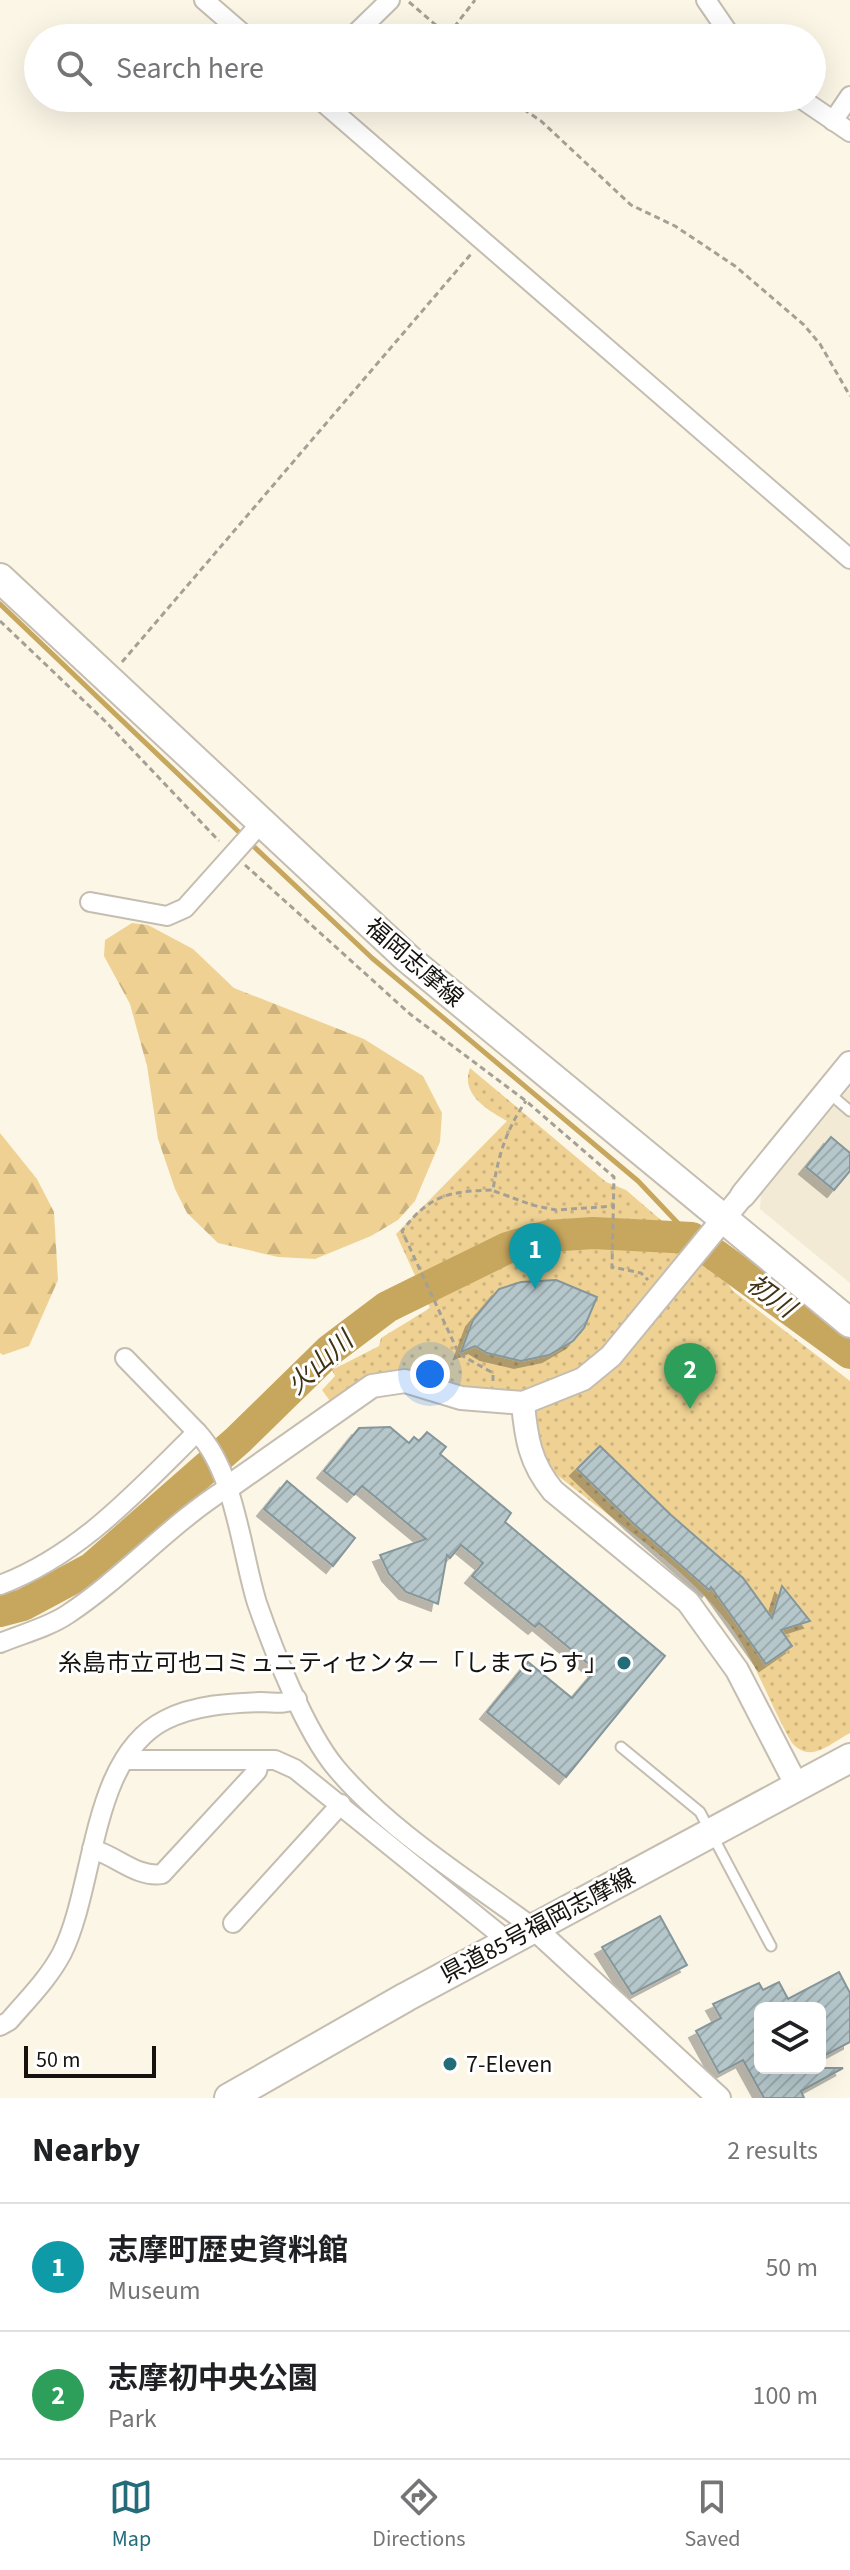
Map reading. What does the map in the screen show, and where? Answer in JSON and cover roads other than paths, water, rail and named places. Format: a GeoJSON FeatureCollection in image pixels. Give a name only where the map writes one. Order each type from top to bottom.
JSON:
{"type":"FeatureCollection","features":[{"type":"Feature","properties":{"kind":"main road","name":"福岡志摩線"},"geometry":{"type":"LineString","coordinates":[[0,578],[257,826],[407,958],[850,1323]]}},
{"type":"Feature","properties":{"kind":"main road"},"geometry":{"type":"LineString","coordinates":[[743,1195],[850,1064]]}},
{"type":"Feature","properties":{"kind":"main road","name":"県道85号福岡志摩線"},"geometry":{"type":"LineString","coordinates":[[243,2095],[503,1945],[850,1758]]}},
{"type":"Feature","properties":{"kind":"street"},"geometry":{"type":"LineString","coordinates":[[365,24],[390,0]]}},
{"type":"Feature","properties":{"kind":"street"},"geometry":{"type":"LineString","coordinates":[[706,0],[722,24]]}},
{"type":"Feature","properties":{"kind":"street"},"geometry":{"type":"LineString","coordinates":[[207,1],[232,24]]}},
{"type":"Feature","properties":{"kind":"street"},"geometry":{"type":"LineString","coordinates":[[833,121],[850,96]]}},
{"type":"Feature","properties":{"kind":"street"},"geometry":{"type":"LineString","coordinates":[[334,112],[850,559]]}},
{"type":"Feature","properties":{"kind":"street"},"geometry":{"type":"LineString","coordinates":[[820,112],[850,132]]}},
{"type":"Feature","properties":{"kind":"street"},"geometry":{"type":"LineString","coordinates":[[90,902],[167,916],[185,908],[257,826]]}},
{"type":"Feature","properties":{"kind":"street"},"geometry":{"type":"LineString","coordinates":[[0,1643],[65,1617],[145,1556],[178,1523],[225,1484],[372,1386],[405,1381],[461,1398],[523,1403],[583,1379],[611,1356],[743,1195]]}},
{"type":"Feature","properties":{"kind":"street"},"geometry":{"type":"LineString","coordinates":[[125,1358],[200,1435],[225,1484],[258,1606],[308,1726],[336,1768],[376,1807],[535,1929],[719,2098]]}},
{"type":"Feature","properties":{"kind":"street"},"geometry":{"type":"LineString","coordinates":[[523,1403],[528,1449],[539,1473],[553,1491],[688,1602],[737,1670],[797,1786]]}},
{"type":"Feature","properties":{"kind":"street"},"geometry":{"type":"LineString","coordinates":[[0,1585],[38,1571],[84,1539],[200,1435]]}},
{"type":"Feature","properties":{"kind":"street"},"geometry":{"type":"LineString","coordinates":[[0,2026],[9,2021],[61,1954],[85,1890],[96,1826],[126,1760],[146,1731],[188,1711],[218,1705],[286,1704],[297,1699]]}},
{"type":"Feature","properties":{"kind":"street"},"geometry":{"type":"LineString","coordinates":[[126,1760],[275,1760],[295,1769],[498,1933],[503,1945]]}},
{"type":"Feature","properties":{"kind":"street"},"geometry":{"type":"LineString","coordinates":[[92,1849],[109,1854],[147,1876],[162,1874],[257,1771],[260,1760]]}},
{"type":"Feature","properties":{"kind":"street"},"geometry":{"type":"LineString","coordinates":[[233,1923],[341,1804]]}},
{"type":"Feature","properties":{"kind":"lane"},"geometry":{"type":"LineString","coordinates":[[829,1093],[850,1111]]}},
{"type":"Feature","properties":{"kind":"lane"},"geometry":{"type":"LineString","coordinates":[[621,1747],[700,1812],[771,1946]]}},
{"type":"Feature","properties":{"kind":"waterway"},"geometry":{"type":"LineString","coordinates":[[0,604],[242,835]]}},
{"type":"Feature","properties":{"kind":"waterway"},"geometry":{"type":"LineString","coordinates":[[249,842],[372,958],[638,1181],[692,1238]]}},
{"type":"Feature","properties":{"kind":"waterway","name":"火山川"},"geometry":{"type":"LineString","coordinates":[[0,1611],[23,1605],[92,1568],[238,1440],[330,1350],[387,1307],[507,1248],[548,1236],[593,1233],[692,1238],[850,1353]]}},
{"type":"Feature","properties":{"kind":"place","name":"志摩町歴史資料館"},"geometry":{"type":"Point","coordinates":[535,1289]}},
{"type":"Feature","properties":{"kind":"place","name":"志摩初中央公園"},"geometry":{"type":"Point","coordinates":[690,1409]}},
{"type":"Feature","properties":{"kind":"place","name":"糸島市立可也コミュニティセンタ－「しまてらす」"},"geometry":{"type":"Point","coordinates":[624,1663]}},
{"type":"Feature","properties":{"kind":"place","name":"7-Eleven"},"geometry":{"type":"Point","coordinates":[450,2064]}},
{"type":"Feature","properties":{"kind":"water label","name":"初川"},"geometry":{"type":"Point","coordinates":[771,1296]}}]}
